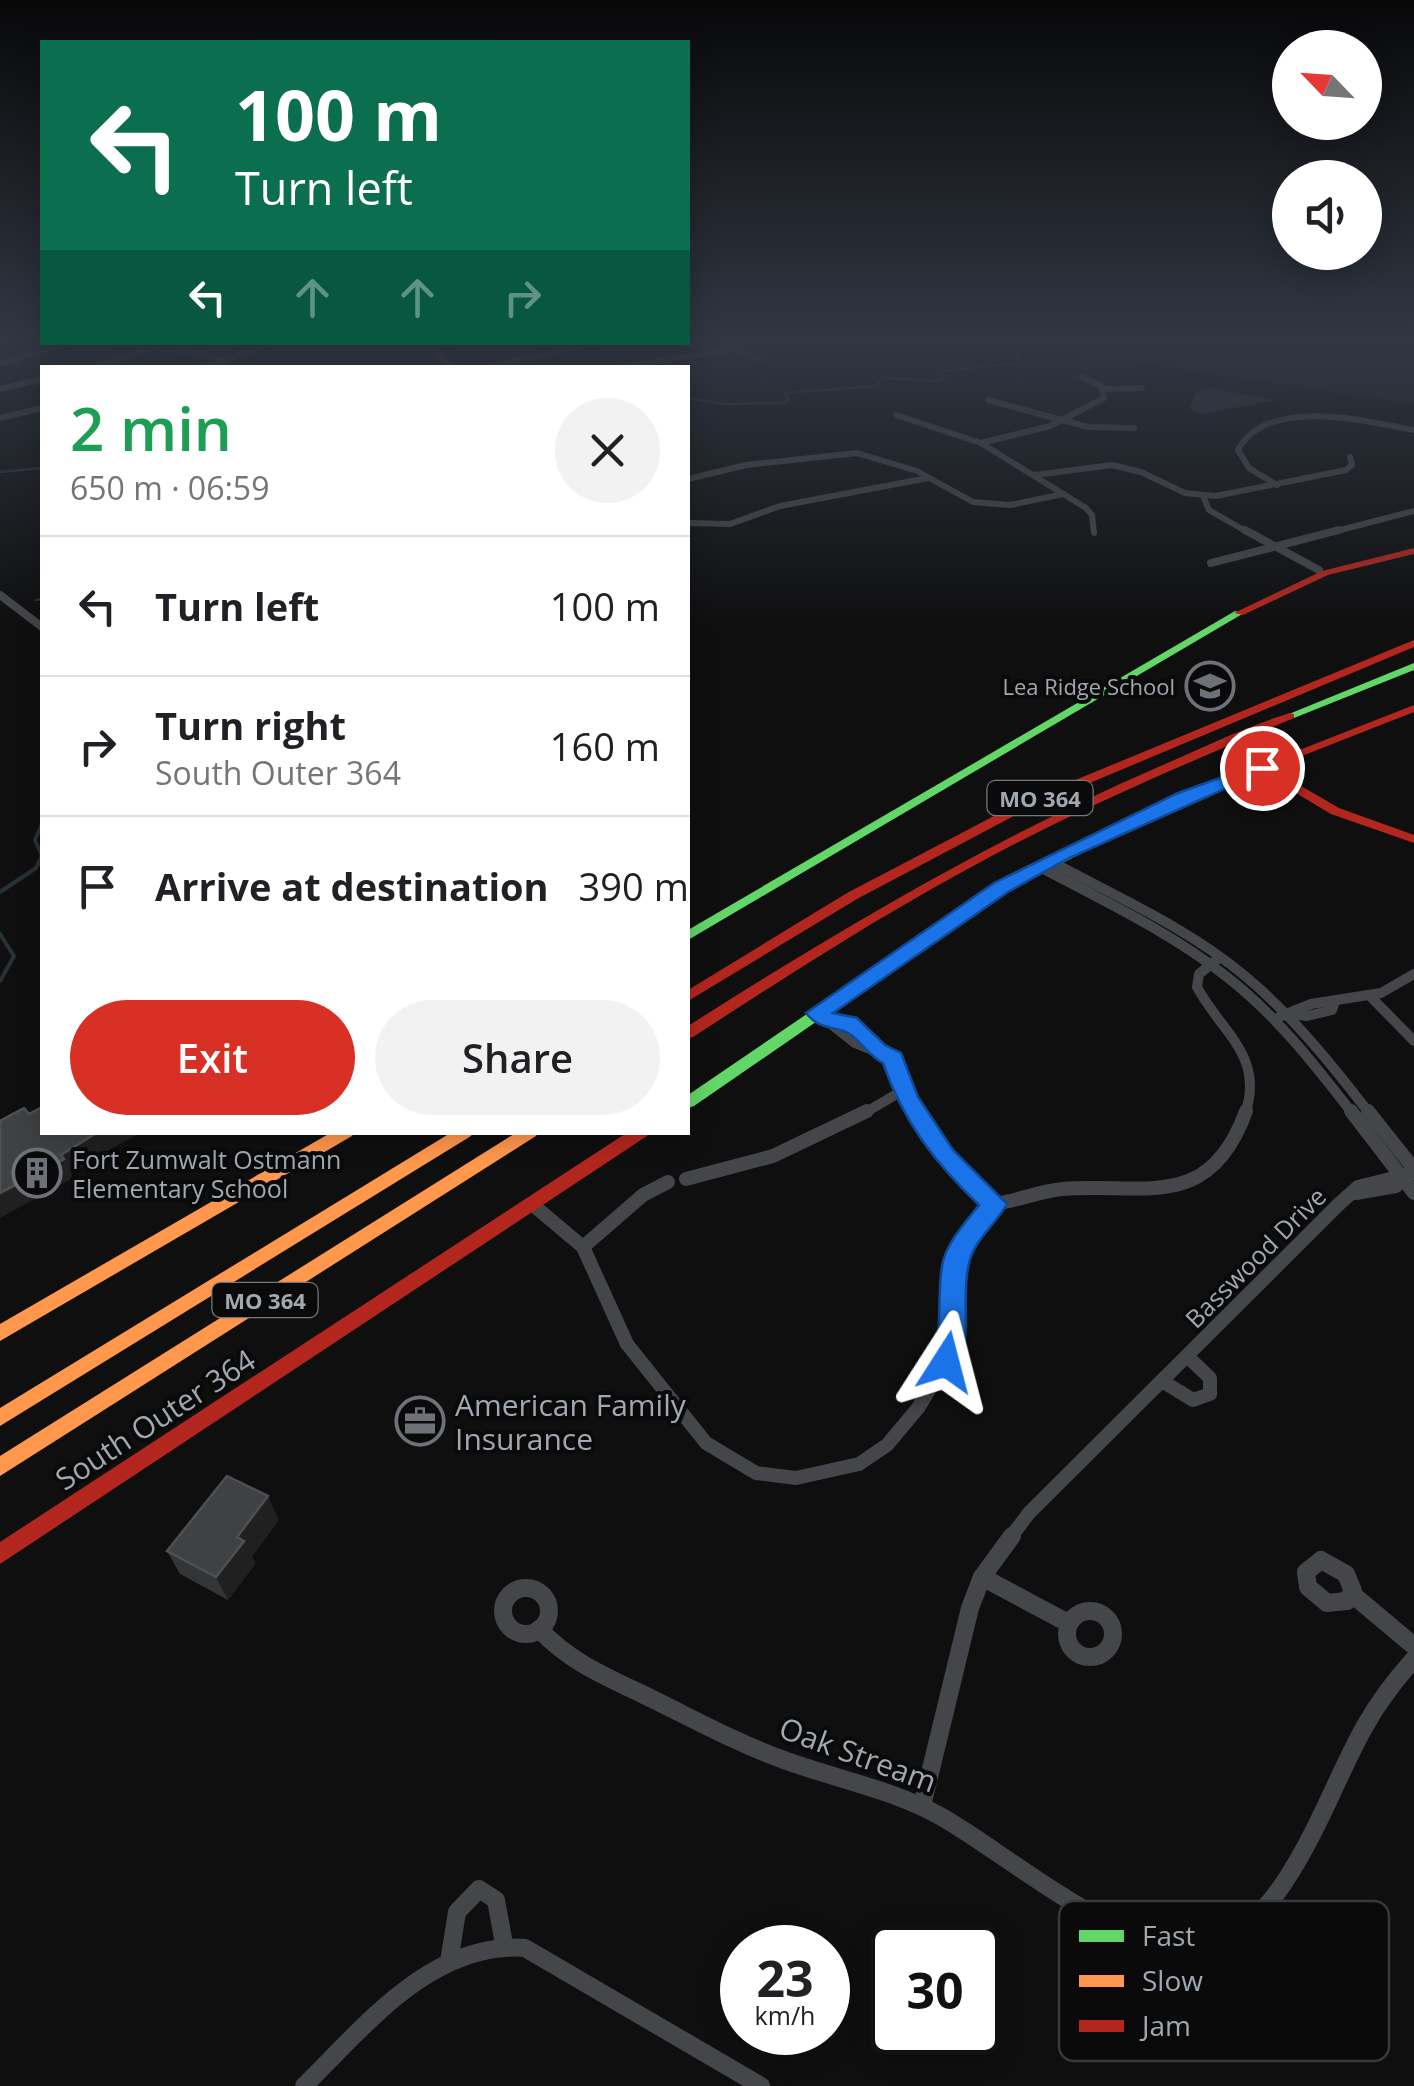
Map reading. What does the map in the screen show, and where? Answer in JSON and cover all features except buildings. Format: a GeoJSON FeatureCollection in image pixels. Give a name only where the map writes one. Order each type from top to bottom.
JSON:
{"type":"FeatureCollection","features":[{"type":"Feature","properties":{"kind":"main road"},"geometry":{"type":"LineString","coordinates":[[690,935],[925,802],[1254,604],[1322,571],[1414,551]]}},
{"type":"Feature","properties":{"kind":"main road","name":"MO 364"},"geometry":{"type":"LineString","coordinates":[[690,995],[852,896],[978,828],[1126,760],[1414,642]]}},
{"type":"Feature","properties":{"kind":"main road","name":"MO 364"},"geometry":{"type":"LineString","coordinates":[[690,1032],[891,905],[1028,831],[1153,774],[1414,666]]}},
{"type":"Feature","properties":{"kind":"main road"},"geometry":{"type":"LineString","coordinates":[[690,1101],[1001,888],[1185,797],[1414,708]]}},
{"type":"Feature","properties":{"kind":"main road"},"geometry":{"type":"LineString","coordinates":[[1262,768],[1344,815],[1414,839]]}},
{"type":"Feature","properties":{"kind":"main road"},"geometry":{"type":"LineString","coordinates":[[0,1333],[341,1135]]}},
{"type":"Feature","properties":{"kind":"main road","name":"MO 364"},"geometry":{"type":"LineString","coordinates":[[0,1418],[461,1135]]}},
{"type":"Feature","properties":{"kind":"main road","name":"MO 364"},"geometry":{"type":"LineString","coordinates":[[0,1467],[525,1135]]}},
{"type":"Feature","properties":{"kind":"main road","name":"South Outer 364"},"geometry":{"type":"LineString","coordinates":[[0,1554],[636,1135]]}},
{"type":"Feature","properties":{"kind":"street"},"geometry":{"type":"LineString","coordinates":[[951,433],[981,443],[1064,494],[1092,515],[1094,533]]}},
{"type":"Feature","properties":{"kind":"street"},"geometry":{"type":"LineString","coordinates":[[981,443],[1015,433]]}},
{"type":"Feature","properties":{"kind":"street"},"geometry":{"type":"LineString","coordinates":[[1249,433],[1242,438],[1239,455],[1249,468],[1277,485]]}},
{"type":"Feature","properties":{"kind":"street"},"geometry":{"type":"LineString","coordinates":[[815,443],[825,454]]}},
{"type":"Feature","properties":{"kind":"street"},"geometry":{"type":"LineString","coordinates":[[690,479],[825,454],[878,457],[928,478],[955,496],[986,504],[1064,494]]}},
{"type":"Feature","properties":{"kind":"street"},"geometry":{"type":"LineString","coordinates":[[1035,475],[1112,466],[1203,496],[1346,470],[1352,464],[1350,458]]}},
{"type":"Feature","properties":{"kind":"street"},"geometry":{"type":"LineString","coordinates":[[690,523],[730,524],[790,504],[928,478]]}},
{"type":"Feature","properties":{"kind":"street"},"geometry":{"type":"LineString","coordinates":[[1203,496],[1209,510],[1322,571]]}},
{"type":"Feature","properties":{"kind":"street"},"geometry":{"type":"LineString","coordinates":[[1211,563],[1271,544],[1414,511]]}},
{"type":"Feature","properties":{"kind":"street"},"geometry":{"type":"LineString","coordinates":[[0,596],[40,626]]}},
{"type":"Feature","properties":{"kind":"street"},"geometry":{"type":"LineString","coordinates":[[1046,864],[1214,961],[1244,974],[1282,1016],[1406,1174],[1414,1193]]}},
{"type":"Feature","properties":{"kind":"street"},"geometry":{"type":"LineString","coordinates":[[532,1204],[582,1247],[626,1344],[706,1443],[756,1473],[816,1477],[859,1464],[887,1445],[918,1408],[946,1362],[954,1336],[956,1264],[966,1241],[994,1204],[1068,1188],[1136,1192],[1173,1187],[1190,1180],[1238,1135],[1250,1112],[1248,1060],[1236,1034],[1197,986],[1199,974],[1214,961]]}},
{"type":"Feature","properties":{"kind":"street"},"geometry":{"type":"LineString","coordinates":[[1282,1016],[1332,1010],[1334,1004],[1404,985],[1414,974]]}},
{"type":"Feature","properties":{"kind":"street"},"geometry":{"type":"LineString","coordinates":[[1369,994],[1414,1042]]}},
{"type":"Feature","properties":{"kind":"street"},"geometry":{"type":"LineString","coordinates":[[818,1013],[855,1043],[893,1058],[905,1089],[944,1157],[994,1204]]}},
{"type":"Feature","properties":{"kind":"street"},"geometry":{"type":"LineString","coordinates":[[686,1179],[730,1172],[797,1150],[905,1089]]}},
{"type":"Feature","properties":{"kind":"street","name":"Basswood Drive"},"geometry":{"type":"LineString","coordinates":[[922,1806],[970,1608],[982,1577],[1029,1513],[1339,1204],[1356,1193],[1396,1186],[1406,1174]]}},
{"type":"Feature","properties":{"kind":"street"},"geometry":{"type":"LineString","coordinates":[[582,1247],[602,1235],[630,1202],[668,1182]]}},
{"type":"Feature","properties":{"kind":"street","name":"Basswood Drive"},"geometry":{"type":"LineString","coordinates":[[1162,1381],[1193,1400],[1210,1394],[1210,1378],[1187,1356]]}},
{"type":"Feature","properties":{"kind":"street"},"geometry":{"type":"LineString","coordinates":[[982,1577],[1068,1623]]}},
{"type":"Feature","properties":{"kind":"street"},"geometry":{"type":"LineString","coordinates":[[1352,1594],[1414,1646]]}},
{"type":"Feature","properties":{"kind":"street","name":"Oak Stream"},"geometry":{"type":"LineString","coordinates":[[539,1629],[562,1656],[732,1738],[781,1760],[922,1806],[1073,1901]]}},
{"type":"Feature","properties":{"kind":"street"},"geometry":{"type":"LineString","coordinates":[[1267,1901],[1284,1880],[1389,1689],[1414,1660]]}},
{"type":"Feature","properties":{"kind":"street"},"geometry":{"type":"LineString","coordinates":[[449,1962],[454,1911],[461,1899],[479,1890],[496,1900],[504,1944]]}},
{"type":"Feature","properties":{"kind":"street"},"geometry":{"type":"LineString","coordinates":[[304,2086],[415,1980],[449,1962],[504,1944],[525,1948],[761,2086]]}},
{"type":"Feature","properties":{"kind":"waterway"},"geometry":{"type":"LineString","coordinates":[[0,472],[40,468]]}},
{"type":"Feature","properties":{"kind":"waterway"},"geometry":{"type":"LineString","coordinates":[[36,600],[40,599]]}},
{"type":"Feature","properties":{"kind":"waterway"},"geometry":{"type":"LineString","coordinates":[[40,829],[35,840],[40,851]]}},
{"type":"Feature","properties":{"kind":"waterway"},"geometry":{"type":"LineString","coordinates":[[0,892],[36,868],[40,860]]}},
{"type":"Feature","properties":{"kind":"waterway"},"geometry":{"type":"LineString","coordinates":[[0,934],[14,956],[0,981]]}},
{"type":"Feature","properties":{"kind":"traffic: fast"},"geometry":{"type":"LineString","coordinates":[[690,935],[1239,613]]}},
{"type":"Feature","properties":{"kind":"traffic: fast"},"geometry":{"type":"LineString","coordinates":[[1290,716],[1414,666]]}},
{"type":"Feature","properties":{"kind":"traffic: fast"},"geometry":{"type":"LineString","coordinates":[[690,1101],[1001,888],[1185,797],[1285,758]]}},
{"type":"Feature","properties":{"kind":"traffic: slow"},"geometry":{"type":"LineString","coordinates":[[0,1333],[341,1135]]}},
{"type":"Feature","properties":{"kind":"traffic: slow"},"geometry":{"type":"LineString","coordinates":[[0,1418],[460,1135]]}},
{"type":"Feature","properties":{"kind":"traffic: slow"},"geometry":{"type":"LineString","coordinates":[[0,1467],[525,1135]]}},
{"type":"Feature","properties":{"kind":"traffic: jam"},"geometry":{"type":"LineString","coordinates":[[1239,613],[1325,573],[1414,551]]}},
{"type":"Feature","properties":{"kind":"traffic: jam"},"geometry":{"type":"LineString","coordinates":[[690,995],[852,896],[1019,808],[1414,643]]}},
{"type":"Feature","properties":{"kind":"traffic: jam"},"geometry":{"type":"LineString","coordinates":[[1285,758],[1414,708]]}},
{"type":"Feature","properties":{"kind":"traffic: jam"},"geometry":{"type":"LineString","coordinates":[[690,1032],[870,919],[983,855],[1096,799],[1290,716]]}},
{"type":"Feature","properties":{"kind":"traffic: jam"},"geometry":{"type":"LineString","coordinates":[[1263,768],[1335,811],[1414,839]]}},
{"type":"Feature","properties":{"kind":"traffic: jam"},"geometry":{"type":"LineString","coordinates":[[0,1554],[636,1135]]}},
{"type":"Feature","properties":{"kind":"place","name":"Lea Ridge School"},"geometry":{"type":"Point","coordinates":[1210,686]}},
{"type":"Feature","properties":{"kind":"place","name":"Fort Zumwalt Ostmann Elementary School"},"geometry":{"type":"Point","coordinates":[37,1173]}},
{"type":"Feature","properties":{"kind":"place","name":"American Family Insurance"},"geometry":{"type":"Point","coordinates":[420,1421]}},
{"type":"Feature","properties":{"kind":"route"},"geometry":{"type":"LineString","coordinates":[[946,1362],[954,1336],[956,1264],[966,1241],[994,1204],[944,1157],[907,1098],[893,1058],[875,1050],[860,1030],[849,1024],[834,1024],[818,1013],[1001,888],[1062,854],[1185,797],[1262,768]]}}]}
